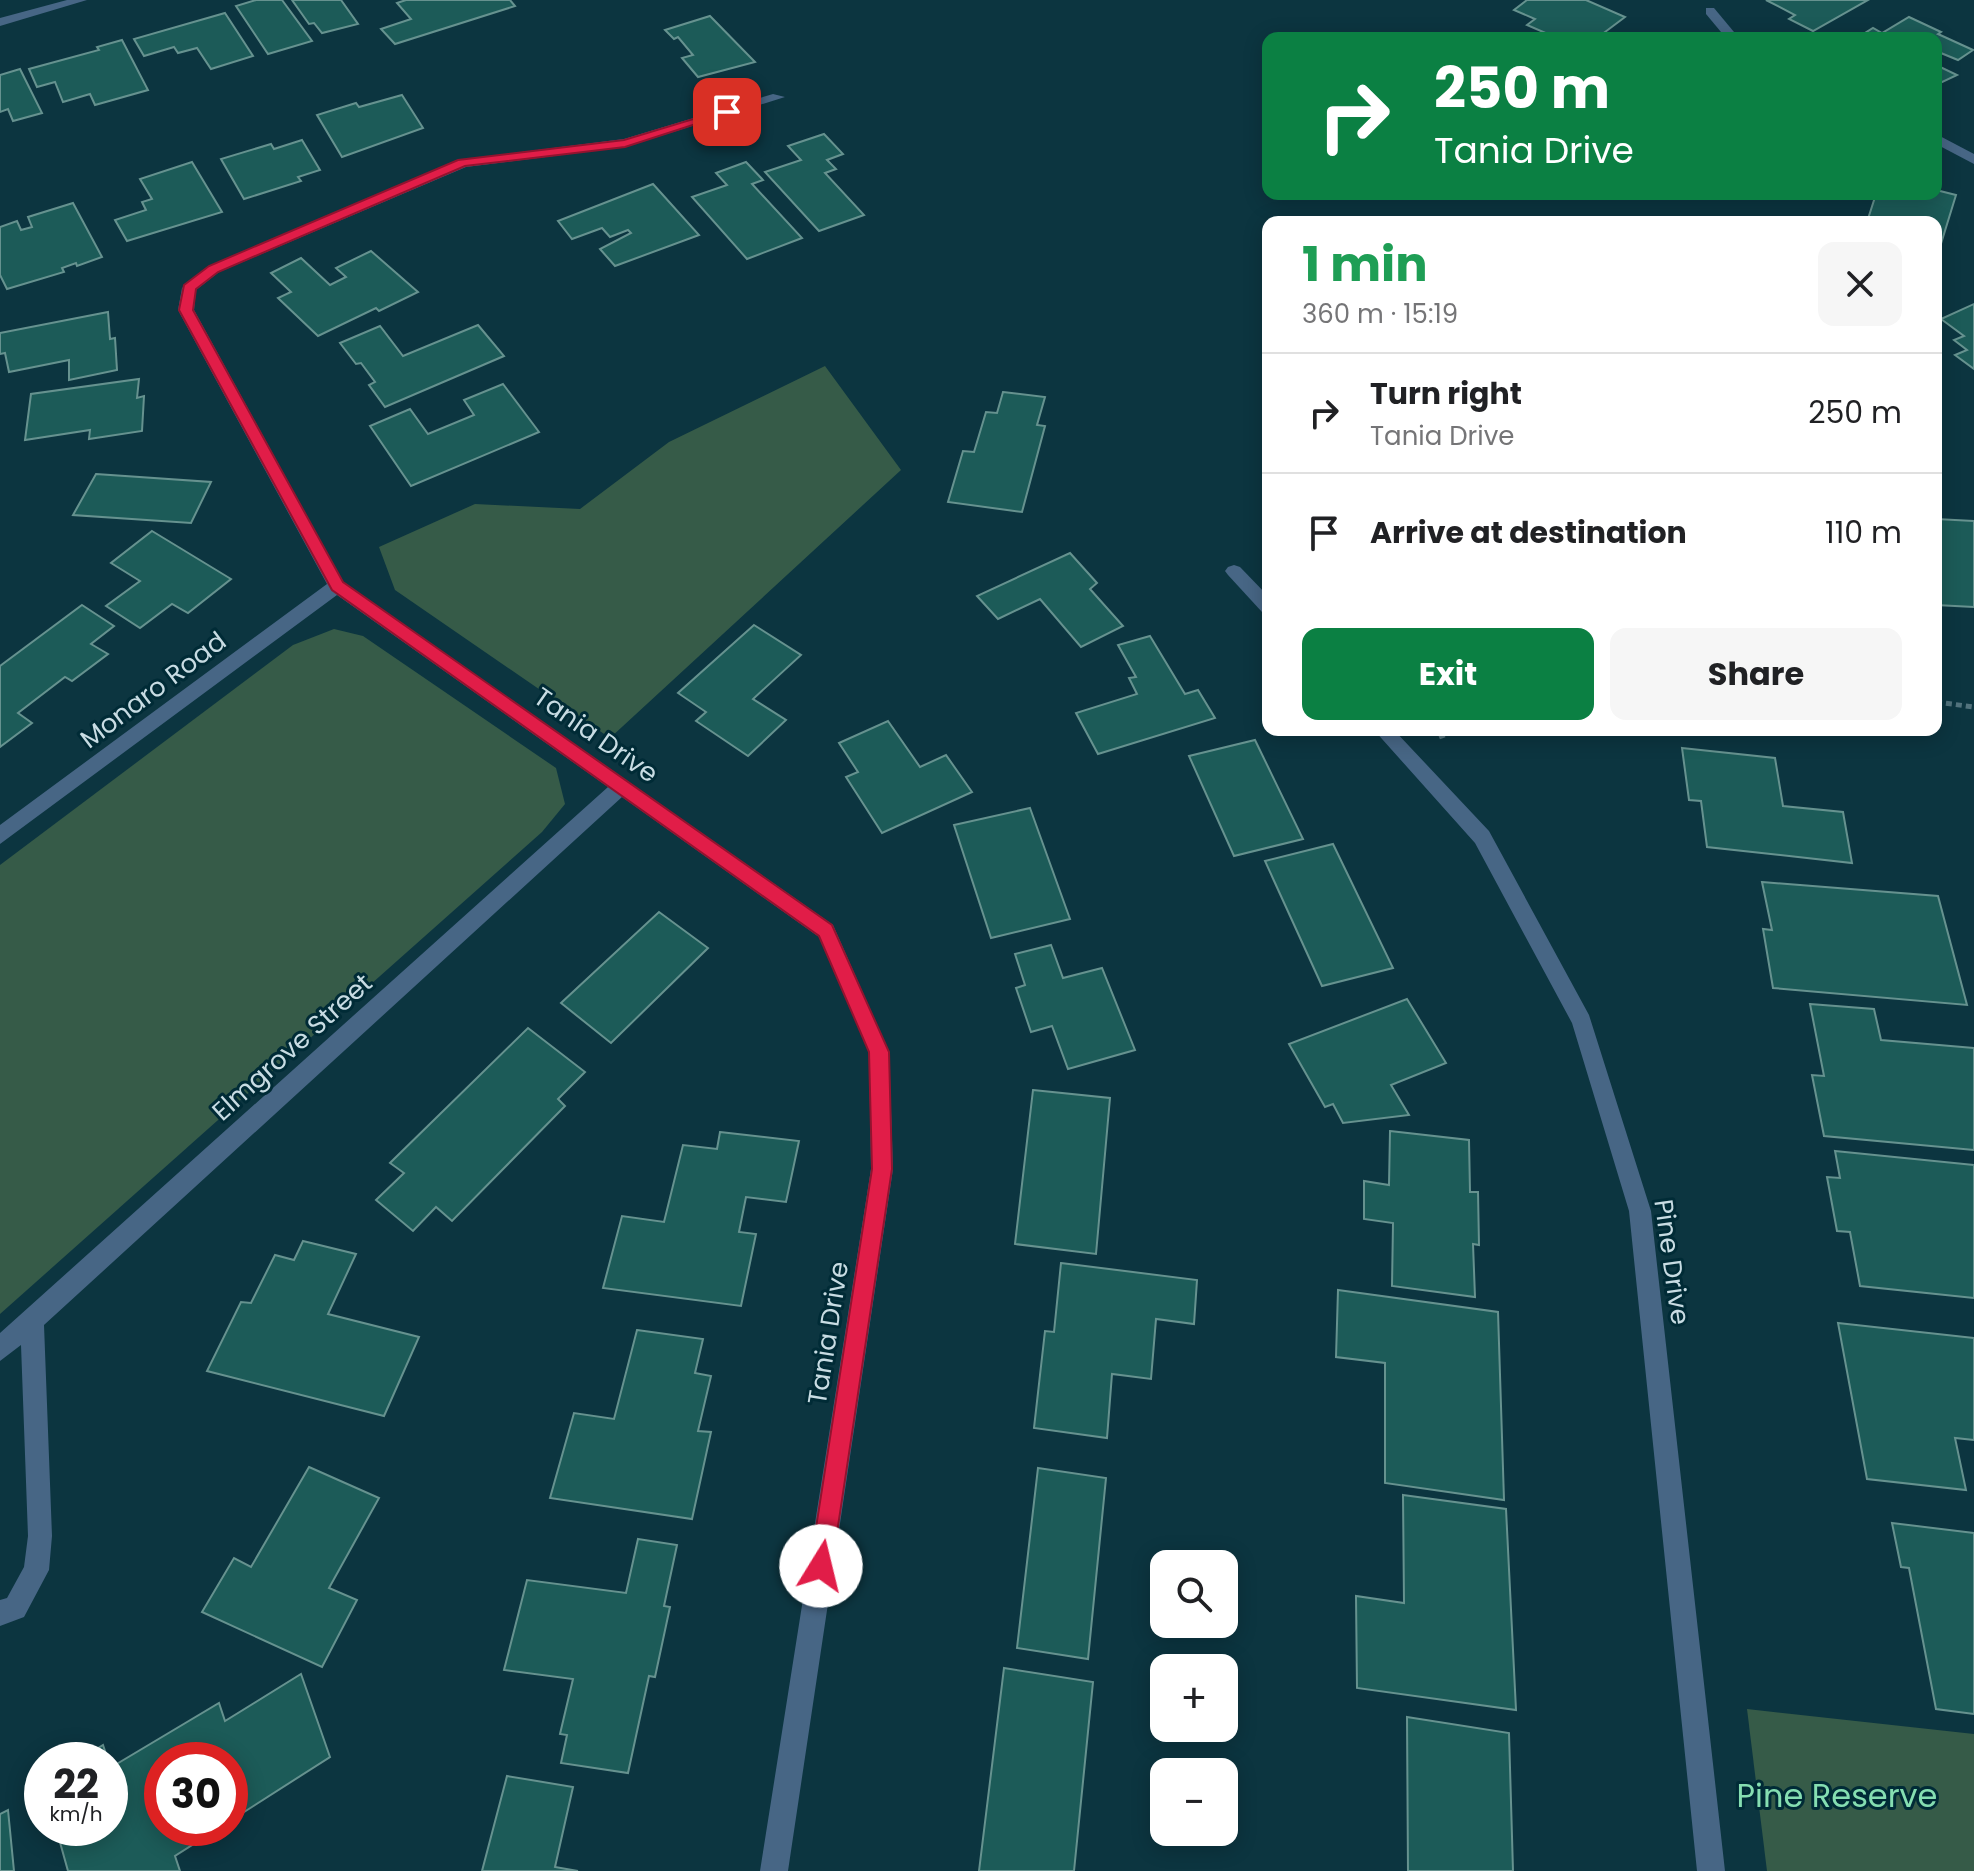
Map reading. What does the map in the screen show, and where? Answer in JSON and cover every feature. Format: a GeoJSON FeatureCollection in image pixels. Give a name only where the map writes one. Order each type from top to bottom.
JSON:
{"type":"FeatureCollection","features":[{"type":"Feature","properties":{"kind":"street"},"geometry":{"type":"LineString","coordinates":[[0,22],[81,0]]}},
{"type":"Feature","properties":{"kind":"street"},"geometry":{"type":"LineString","coordinates":[[1710,11],[1728,32]]}},
{"type":"Feature","properties":{"kind":"street","name":"Tania Drive"},"geometry":{"type":"LineString","coordinates":[[774,1871],[882,1169],[879,1052],[826,931],[337,586],[186,310],[189,288],[214,269],[463,163],[625,143],[778,97]]}},
{"type":"Feature","properties":{"kind":"street"},"geometry":{"type":"LineString","coordinates":[[1942,141],[1974,160]]}},
{"type":"Feature","properties":{"kind":"street"},"geometry":{"type":"LineString","coordinates":[[1234,571],[1262,601]]}},
{"type":"Feature","properties":{"kind":"street","name":"Monaro Road"},"geometry":{"type":"LineString","coordinates":[[0,836],[337,586]]}},
{"type":"Feature","properties":{"kind":"street","name":"Pine Drive"},"geometry":{"type":"LineString","coordinates":[[1389,736],[1482,837],[1582,1021],[1640,1211],[1711,1871]]}},
{"type":"Feature","properties":{"kind":"street","name":"Elmgrove Street"},"geometry":{"type":"LineString","coordinates":[[0,1349],[621,787]]}},
{"type":"Feature","properties":{"kind":"street"},"geometry":{"type":"LineString","coordinates":[[0,1613],[15,1608],[36,1570],[40,1536],[32,1319]]}},
{"type":"Feature","properties":{"kind":"path"},"geometry":{"type":"LineString","coordinates":[[1942,703],[1974,707]]}},
{"type":"Feature","properties":{"kind":"green space"},"geometry":{"type":"Polygon","coordinates":[[[825,366],[901,470],[610,738],[395,590],[379,547],[475,504],[580,509],[669,442],[825,366]]]}},
{"type":"Feature","properties":{"kind":"green space"},"geometry":{"type":"Polygon","coordinates":[[[334,629],[363,636],[556,768],[565,804],[542,832],[0,1314],[0,865],[293,645],[334,629]]]}},
{"type":"Feature","properties":{"kind":"green space","name":"Pine Reserve"},"geometry":{"type":"Polygon","coordinates":[[[1747,1709],[1974,1734],[1974,1871],[1767,1871],[1747,1709]]]}},
{"type":"Feature","properties":{"kind":"building"},"geometry":{"type":"Polygon","coordinates":[[[256,0],[282,0],[312,41],[268,54],[236,6],[256,0]]]}},
{"type":"Feature","properties":{"kind":"building"},"geometry":{"type":"Polygon","coordinates":[[[292,0],[341,0],[358,24],[322,33],[314,23],[309,24],[292,0]]]}},
{"type":"Feature","properties":{"kind":"building"},"geometry":{"type":"Polygon","coordinates":[[[406,0],[510,0],[515,6],[395,44],[381,29],[411,19],[397,3],[406,0]]]}},
{"type":"Feature","properties":{"kind":"building"},"geometry":{"type":"Polygon","coordinates":[[[1527,0],[1586,0],[1625,17],[1605,32],[1543,32],[1527,25],[1535,19],[1514,10],[1527,0]]]}},
{"type":"Feature","properties":{"kind":"building"},"geometry":{"type":"Polygon","coordinates":[[[1766,0],[1868,0],[1813,31],[1789,19],[1795,15],[1766,0]]]}},
{"type":"Feature","properties":{"kind":"building"},"geometry":{"type":"Polygon","coordinates":[[[225,13],[253,56],[211,69],[197,48],[178,53],[174,47],[144,56],[134,39],[225,13]]]}},
{"type":"Feature","properties":{"kind":"building"},"geometry":{"type":"Polygon","coordinates":[[[710,16],[755,62],[698,77],[682,58],[693,55],[678,37],[674,39],[665,30],[710,16]]]}},
{"type":"Feature","properties":{"kind":"building"},"geometry":{"type":"Polygon","coordinates":[[[1909,17],[1941,32],[1884,32],[1909,17]]]}},
{"type":"Feature","properties":{"kind":"building"},"geometry":{"type":"Polygon","coordinates":[[[1942,36],[1973,50],[1958,60],[1942,53],[1942,36]]]}},
{"type":"Feature","properties":{"kind":"building"},"geometry":{"type":"Polygon","coordinates":[[[122,40],[148,90],[95,105],[90,94],[63,102],[55,82],[37,87],[29,69],[99,50],[97,47],[122,40]]]}},
{"type":"Feature","properties":{"kind":"building"},"geometry":{"type":"Polygon","coordinates":[[[1942,68],[1957,75],[1942,82],[1942,68]]]}},
{"type":"Feature","properties":{"kind":"building"},"geometry":{"type":"Polygon","coordinates":[[[20,69],[42,113],[13,121],[8,109],[0,112],[0,75],[20,69]]]}},
{"type":"Feature","properties":{"kind":"building"},"geometry":{"type":"Polygon","coordinates":[[[402,95],[423,128],[342,157],[317,115],[356,103],[359,107],[402,95]]]}},
{"type":"Feature","properties":{"kind":"building"},"geometry":{"type":"Polygon","coordinates":[[[824,134],[843,154],[827,160],[836,169],[825,173],[864,215],[819,231],[765,172],[801,160],[788,146],[824,134]]]}},
{"type":"Feature","properties":{"kind":"building"},"geometry":{"type":"Polygon","coordinates":[[[302,140],[320,170],[298,177],[301,181],[244,199],[221,159],[271,144],[274,149],[302,140]]]}},
{"type":"Feature","properties":{"kind":"building"},"geometry":{"type":"Polygon","coordinates":[[[192,162],[222,212],[127,241],[115,220],[146,210],[142,202],[152,199],[140,179],[192,162]]]}},
{"type":"Feature","properties":{"kind":"building"},"geometry":{"type":"Polygon","coordinates":[[[746,162],[763,180],[752,184],[802,238],[747,259],[692,197],[727,185],[716,173],[746,162]]]}},
{"type":"Feature","properties":{"kind":"building"},"geometry":{"type":"Polygon","coordinates":[[[653,184],[699,235],[615,266],[600,249],[631,233],[628,230],[610,237],[602,228],[572,239],[558,221],[653,184]]]}},
{"type":"Feature","properties":{"kind":"building"},"geometry":{"type":"Polygon","coordinates":[[[1942,192],[1956,195],[1942,240],[1942,216],[1869,216],[1874,200],[1942,200],[1942,192]]]}},
{"type":"Feature","properties":{"kind":"building"},"geometry":{"type":"Polygon","coordinates":[[[73,203],[102,257],[77,266],[76,263],[62,268],[64,272],[7,289],[0,275],[0,227],[17,221],[21,230],[32,227],[28,217],[73,203]]]}},
{"type":"Feature","properties":{"kind":"building"},"geometry":{"type":"Polygon","coordinates":[[[371,251],[418,292],[318,336],[278,298],[291,292],[271,273],[301,258],[330,285],[346,277],[336,268],[371,251]]]}},
{"type":"Feature","properties":{"kind":"building"},"geometry":{"type":"Polygon","coordinates":[[[1974,304],[1974,369],[1955,355],[1967,350],[1954,340],[1964,336],[1942,319],[1974,304]]]}},
{"type":"Feature","properties":{"kind":"building"},"geometry":{"type":"Polygon","coordinates":[[[108,312],[110,339],[115,338],[117,370],[69,380],[69,360],[9,372],[5,353],[0,354],[0,333],[108,312]]]}},
{"type":"Feature","properties":{"kind":"building"},"geometry":{"type":"Polygon","coordinates":[[[478,325],[504,356],[385,407],[369,385],[375,382],[340,343],[380,326],[403,356],[478,325]]]}},
{"type":"Feature","properties":{"kind":"building"},"geometry":{"type":"Polygon","coordinates":[[[139,379],[137,398],[144,396],[142,431],[89,439],[90,430],[25,440],[31,394],[139,379]]]}},
{"type":"Feature","properties":{"kind":"building"},"geometry":{"type":"Polygon","coordinates":[[[503,384],[539,432],[411,486],[370,426],[410,409],[428,434],[474,415],[464,400],[503,384]]]}},
{"type":"Feature","properties":{"kind":"building"},"geometry":{"type":"Polygon","coordinates":[[[1003,392],[1045,397],[1037,425],[1045,426],[1022,512],[948,502],[963,451],[974,452],[986,412],[997,413],[1003,392]]]}},
{"type":"Feature","properties":{"kind":"building"},"geometry":{"type":"Polygon","coordinates":[[[96,474],[211,482],[191,523],[73,515],[96,474]]]}},
{"type":"Feature","properties":{"kind":"building"},"geometry":{"type":"Polygon","coordinates":[[[1942,519],[1974,521],[1974,607],[1942,605],[1942,519]]]}},
{"type":"Feature","properties":{"kind":"building"},"geometry":{"type":"Polygon","coordinates":[[[152,531],[231,579],[188,613],[172,604],[140,628],[106,606],[140,581],[111,563],[152,531]]]}},
{"type":"Feature","properties":{"kind":"building"},"geometry":{"type":"Polygon","coordinates":[[[1070,553],[1097,583],[1090,589],[1123,626],[1081,647],[1040,599],[998,619],[977,596],[1070,553]]]}},
{"type":"Feature","properties":{"kind":"building"},"geometry":{"type":"Polygon","coordinates":[[[82,605],[114,626],[91,644],[108,654],[72,681],[65,677],[18,713],[32,723],[0,747],[0,666],[82,605]]]}},
{"type":"Feature","properties":{"kind":"building"},"geometry":{"type":"Polygon","coordinates":[[[754,625],[801,655],[753,699],[786,720],[748,756],[696,721],[706,712],[678,693],[754,625]]]}},
{"type":"Feature","properties":{"kind":"building"},"geometry":{"type":"Polygon","coordinates":[[[1150,636],[1185,694],[1198,690],[1215,718],[1098,754],[1076,713],[1137,694],[1129,678],[1136,677],[1118,645],[1150,636]]]}},
{"type":"Feature","properties":{"kind":"building"},"geometry":{"type":"Polygon","coordinates":[[[888,721],[920,767],[946,755],[972,792],[882,833],[846,777],[858,772],[839,743],[888,721]]]}},
{"type":"Feature","properties":{"kind":"building"},"geometry":{"type":"Polygon","coordinates":[[[1255,740],[1303,839],[1234,856],[1189,756],[1255,740]]]}},
{"type":"Feature","properties":{"kind":"building"},"geometry":{"type":"Polygon","coordinates":[[[1682,748],[1775,758],[1783,806],[1843,812],[1852,863],[1707,847],[1701,801],[1689,800],[1682,748]]]}},
{"type":"Feature","properties":{"kind":"building"},"geometry":{"type":"Polygon","coordinates":[[[1030,808],[1070,919],[991,938],[954,825],[1030,808]]]}},
{"type":"Feature","properties":{"kind":"building"},"geometry":{"type":"Polygon","coordinates":[[[1333,844],[1393,968],[1322,986],[1265,861],[1333,844]]]}},
{"type":"Feature","properties":{"kind":"building"},"geometry":{"type":"Polygon","coordinates":[[[1762,882],[1938,896],[1967,1005],[1773,988],[1763,929],[1772,930],[1762,882]]]}},
{"type":"Feature","properties":{"kind":"building"},"geometry":{"type":"Polygon","coordinates":[[[659,912],[708,948],[611,1043],[561,1003],[659,912]]]}},
{"type":"Feature","properties":{"kind":"building"},"geometry":{"type":"Polygon","coordinates":[[[1051,945],[1063,978],[1102,968],[1135,1050],[1068,1069],[1052,1026],[1031,1032],[1016,988],[1025,985],[1015,954],[1051,945]]]}},
{"type":"Feature","properties":{"kind":"building"},"geometry":{"type":"Polygon","coordinates":[[[1407,999],[1446,1063],[1391,1085],[1409,1115],[1343,1123],[1333,1104],[1325,1107],[1289,1044],[1407,999]]]}},
{"type":"Feature","properties":{"kind":"building"},"geometry":{"type":"Polygon","coordinates":[[[1810,1004],[1874,1009],[1881,1040],[1974,1048],[1974,1150],[1824,1136],[1812,1075],[1824,1076],[1810,1004]]]}},
{"type":"Feature","properties":{"kind":"building"},"geometry":{"type":"Polygon","coordinates":[[[528,1028],[585,1072],[558,1099],[565,1106],[452,1221],[436,1207],[413,1231],[376,1200],[404,1173],[390,1163],[528,1028]]]}},
{"type":"Feature","properties":{"kind":"building"},"geometry":{"type":"Polygon","coordinates":[[[1033,1090],[1110,1098],[1096,1254],[1015,1244],[1033,1090]]]}},
{"type":"Feature","properties":{"kind":"building"},"geometry":{"type":"Polygon","coordinates":[[[1390,1131],[1469,1140],[1470,1192],[1478,1192],[1479,1245],[1473,1244],[1475,1297],[1392,1286],[1393,1223],[1364,1219],[1364,1181],[1389,1185],[1390,1131]]]}},
{"type":"Feature","properties":{"kind":"building"},"geometry":{"type":"Polygon","coordinates":[[[720,1132],[799,1141],[786,1202],[746,1197],[739,1232],[756,1234],[741,1306],[603,1288],[622,1216],[664,1222],[683,1145],[717,1149],[720,1132]]]}},
{"type":"Feature","properties":{"kind":"building"},"geometry":{"type":"Polygon","coordinates":[[[1835,1151],[1974,1165],[1974,1298],[1860,1286],[1850,1232],[1837,1231],[1827,1177],[1840,1178],[1835,1151]]]}},
{"type":"Feature","properties":{"kind":"building"},"geometry":{"type":"Polygon","coordinates":[[[303,1241],[356,1254],[328,1314],[419,1337],[384,1416],[207,1371],[241,1302],[251,1303],[275,1255],[294,1260],[303,1241]]]}},
{"type":"Feature","properties":{"kind":"building"},"geometry":{"type":"Polygon","coordinates":[[[1061,1263],[1197,1280],[1194,1324],[1156,1319],[1151,1379],[1112,1374],[1107,1438],[1034,1428],[1045,1331],[1054,1332],[1061,1263]]]}},
{"type":"Feature","properties":{"kind":"building"},"geometry":{"type":"Polygon","coordinates":[[[1338,1290],[1498,1312],[1504,1500],[1385,1483],[1385,1363],[1336,1357],[1338,1290]]]}},
{"type":"Feature","properties":{"kind":"building"},"geometry":{"type":"Polygon","coordinates":[[[1838,1323],[1974,1338],[1974,1440],[1955,1438],[1966,1490],[1867,1479],[1838,1323]]]}},
{"type":"Feature","properties":{"kind":"building"},"geometry":{"type":"Polygon","coordinates":[[[637,1330],[703,1339],[695,1373],[711,1376],[698,1431],[711,1432],[692,1519],[550,1498],[574,1413],[614,1419],[637,1330]]]}},
{"type":"Feature","properties":{"kind":"building"},"geometry":{"type":"Polygon","coordinates":[[[309,1467],[379,1498],[329,1588],[357,1600],[322,1667],[202,1612],[234,1558],[251,1567],[309,1467]]]}},
{"type":"Feature","properties":{"kind":"building"},"geometry":{"type":"Polygon","coordinates":[[[1038,1468],[1106,1478],[1088,1659],[1017,1648],[1038,1468]]]}},
{"type":"Feature","properties":{"kind":"building"},"geometry":{"type":"Polygon","coordinates":[[[1403,1495],[1506,1509],[1516,1710],[1357,1688],[1356,1596],[1404,1603],[1403,1495]]]}},
{"type":"Feature","properties":{"kind":"building"},"geometry":{"type":"Polygon","coordinates":[[[1892,1523],[1974,1533],[1974,1714],[1936,1709],[1909,1568],[1901,1567],[1892,1523]]]}},
{"type":"Feature","properties":{"kind":"building"},"geometry":{"type":"Polygon","coordinates":[[[638,1539],[677,1545],[664,1606],[670,1607],[655,1677],[649,1676],[628,1773],[561,1763],[567,1735],[560,1734],[573,1679],[504,1670],[527,1580],[626,1593],[638,1539]]]}},
{"type":"Feature","properties":{"kind":"building"},"geometry":{"type":"Polygon","coordinates":[[[1004,1668],[1093,1682],[1074,1871],[979,1871],[1004,1668]]]}},
{"type":"Feature","properties":{"kind":"building"},"geometry":{"type":"Polygon","coordinates":[[[301,1674],[330,1757],[248,1809],[248,1742],[154,1742],[219,1703],[225,1721],[301,1674]]]}},
{"type":"Feature","properties":{"kind":"building"},"geometry":{"type":"Polygon","coordinates":[[[1407,1717],[1509,1733],[1513,1871],[1408,1871],[1407,1717]]]}},
{"type":"Feature","properties":{"kind":"building"},"geometry":{"type":"Polygon","coordinates":[[[144,1748],[144,1846],[191,1846],[175,1856],[180,1871],[68,1871],[61,1846],[128,1846],[128,1757],[144,1748]]]}},
{"type":"Feature","properties":{"kind":"building"},"geometry":{"type":"Polygon","coordinates":[[[507,1776],[573,1787],[555,1867],[578,1871],[482,1871],[507,1776]]]}},
{"type":"Feature","properties":{"kind":"building"},"geometry":{"type":"Polygon","coordinates":[[[8,1810],[14,1871],[0,1871],[0,1814],[8,1810]]]}},
{"type":"Feature","properties":{"kind":"route"},"geometry":{"type":"LineString","coordinates":[[727,112],[625,143],[463,163],[214,269],[189,288],[186,310],[337,586],[826,931],[879,1052],[882,1169],[821,1566]]}}]}
